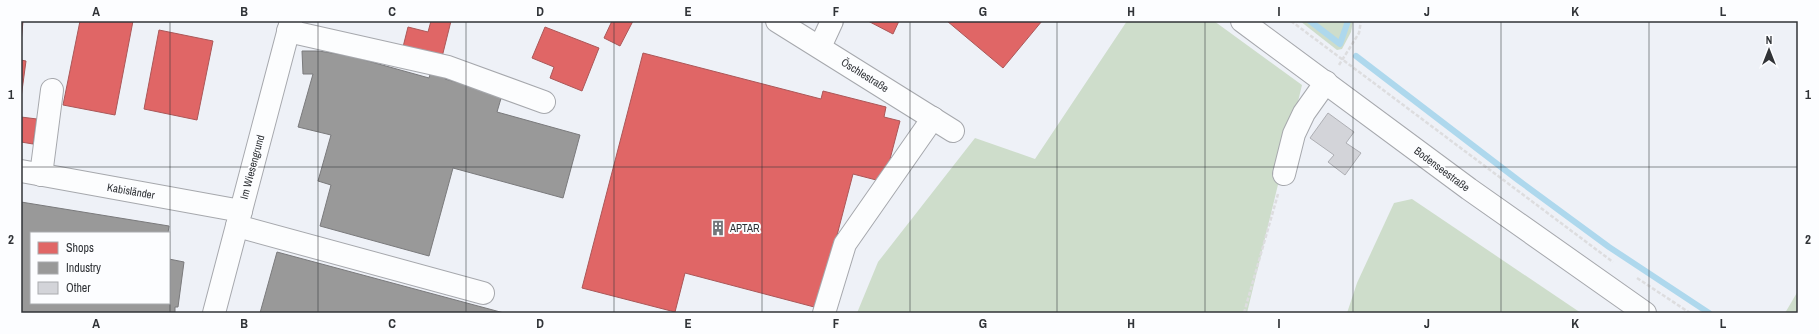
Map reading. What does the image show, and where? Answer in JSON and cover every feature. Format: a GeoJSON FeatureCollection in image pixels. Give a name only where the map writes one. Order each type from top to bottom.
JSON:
{"type":"FeatureCollection","features":[{"type":"Feature","properties":{"kind":"street","name":"Öschlestraße"},"geometry":{"type":"LineString","coordinates":[[777,21],[953,130]]}},
{"type":"Feature","properties":{"kind":"street"},"geometry":{"type":"LineString","coordinates":[[820,47],[832,21]]}},
{"type":"Feature","properties":{"kind":"street","name":"Bodenseestraße"},"geometry":{"type":"LineString","coordinates":[[1242,21],[1469,189],[1645,313]]}},
{"type":"Feature","properties":{"kind":"street"},"geometry":{"type":"LineString","coordinates":[[289,26],[448,66],[544,102]]}},
{"type":"Feature","properties":{"kind":"street","name":"Im Wiesengrund"},"geometry":{"type":"LineString","coordinates":[[214,313],[289,26]]}},
{"type":"Feature","properties":{"kind":"street"},"geometry":{"type":"LineString","coordinates":[[1284,174],[1294,134],[1304,113],[1326,82]]}},
{"type":"Feature","properties":{"kind":"street"},"geometry":{"type":"LineString","coordinates":[[28,174],[52,90]]}},
{"type":"Feature","properties":{"kind":"street"},"geometry":{"type":"LineString","coordinates":[[824,313],[845,244],[933,118]]}},
{"type":"Feature","properties":{"kind":"street","name":"Kabisländer"},"geometry":{"type":"LineString","coordinates":[[28,174],[239,219],[483,292]]}},
{"type":"Feature","properties":{"kind":"path"},"geometry":{"type":"LineString","coordinates":[[1291,21],[1615,263]]}},
{"type":"Feature","properties":{"kind":"path"},"geometry":{"type":"LineString","coordinates":[[1343,60],[1359,33],[1361,21]]}},
{"type":"Feature","properties":{"kind":"path"},"geometry":{"type":"LineString","coordinates":[[1244,313],[1284,174]]}},
{"type":"Feature","properties":{"kind":"path"},"geometry":{"type":"LineString","coordinates":[[1634,277],[1690,313]]}},
{"type":"Feature","properties":{"kind":"green space"},"geometry":{"type":"Polygon","coordinates":[[[1127,21],[1214,21],[1302,85],[1247,313],[857,313],[878,262],[975,138],[1035,159],[1127,21]]]}},
{"type":"Feature","properties":{"kind":"green space"},"geometry":{"type":"Polygon","coordinates":[[[1300,21],[1353,21],[1351,32],[1342,49],[1337,50],[1300,21]]]}},
{"type":"Feature","properties":{"kind":"green space"},"geometry":{"type":"Polygon","coordinates":[[[1412,199],[1581,313],[1347,313],[1357,283],[1394,203],[1412,199]]]}},
{"type":"Feature","properties":{"kind":"green space"},"geometry":{"type":"Polygon","coordinates":[[[1798,291],[1798,313],[1785,313],[1798,291]]]}},
{"type":"Feature","properties":{"kind":"building: Shops"},"geometry":{"type":"Polygon","coordinates":[[[21,21],[23,21],[21,43],[21,21]]]}},
{"type":"Feature","properties":{"kind":"building: Shops"},"geometry":{"type":"Polygon","coordinates":[[[80,21],[133,21],[115,115],[63,105],[80,21]]]}},
{"type":"Feature","properties":{"kind":"building: Shops"},"geometry":{"type":"Polygon","coordinates":[[[431,21],[451,21],[442,57],[403,47],[408,27],[428,32],[431,21]]]}},
{"type":"Feature","properties":{"kind":"building: Shops"},"geometry":{"type":"Polygon","coordinates":[[[612,21],[633,21],[620,46],[604,38],[612,21]]]}},
{"type":"Feature","properties":{"kind":"building: Shops"},"geometry":{"type":"Polygon","coordinates":[[[868,21],[899,21],[893,34],[868,21]]]}},
{"type":"Feature","properties":{"kind":"building: Shops"},"geometry":{"type":"Polygon","coordinates":[[[947,21],[1042,21],[1003,68],[947,21]]]}},
{"type":"Feature","properties":{"kind":"building: Shops"},"geometry":{"type":"Polygon","coordinates":[[[545,27],[599,48],[582,91],[550,78],[554,67],[532,58],[545,27]]]}},
{"type":"Feature","properties":{"kind":"building: Shops"},"geometry":{"type":"Polygon","coordinates":[[[159,30],[213,41],[197,120],[144,109],[159,30]]]}},
{"type":"Feature","properties":{"kind":"building: Shops","name":"APTAR"},"geometry":{"type":"Polygon","coordinates":[[[643,53],[821,99],[823,91],[886,107],[884,117],[900,121],[884,182],[853,174],[818,308],[685,273],[675,312],[582,288],[643,53]]]}},
{"type":"Feature","properties":{"kind":"building: Shops"},"geometry":{"type":"Polygon","coordinates":[[[21,60],[26,61],[21,98],[21,60]]]}},
{"type":"Feature","properties":{"kind":"building: Shops"},"geometry":{"type":"Polygon","coordinates":[[[21,117],[37,119],[33,144],[21,142],[21,117]]]}},
{"type":"Feature","properties":{"kind":"building: Industry"},"geometry":{"type":"Polygon","coordinates":[[[302,51],[319,51],[350,56],[429,78],[431,71],[446,76],[445,79],[502,95],[497,112],[580,135],[563,198],[453,168],[429,256],[320,226],[331,185],[318,181],[331,135],[298,127],[313,74],[303,74],[302,51]]]}},
{"type":"Feature","properties":{"kind":"building: Industry"},"geometry":{"type":"Polygon","coordinates":[[[21,202],[169,226],[168,232],[30,232],[30,304],[170,304],[170,259],[184,262],[178,307],[175,307],[175,313],[21,313],[21,202]]]}},
{"type":"Feature","properties":{"kind":"building: Industry"},"geometry":{"type":"Polygon","coordinates":[[[277,252],[504,313],[260,313],[277,252]]]}},
{"type":"Feature","properties":{"kind":"building: Other"},"geometry":{"type":"Polygon","coordinates":[[[1328,113],[1354,132],[1346,143],[1361,153],[1345,175],[1328,162],[1334,155],[1310,138],[1328,113]]]}},
{"type":"Feature","properties":{"kind":"waterway"},"geometry":{"type":"LineString","coordinates":[[1310,21],[1340,44],[1348,21]]}},
{"type":"Feature","properties":{"kind":"waterway"},"geometry":{"type":"LineString","coordinates":[[1356,56],[1518,180],[1609,247],[1709,313]]}},
{"type":"Feature","properties":{"kind":"place","name":"APTAR"},"geometry":{"type":"Point","coordinates":[718,228]}}]}
